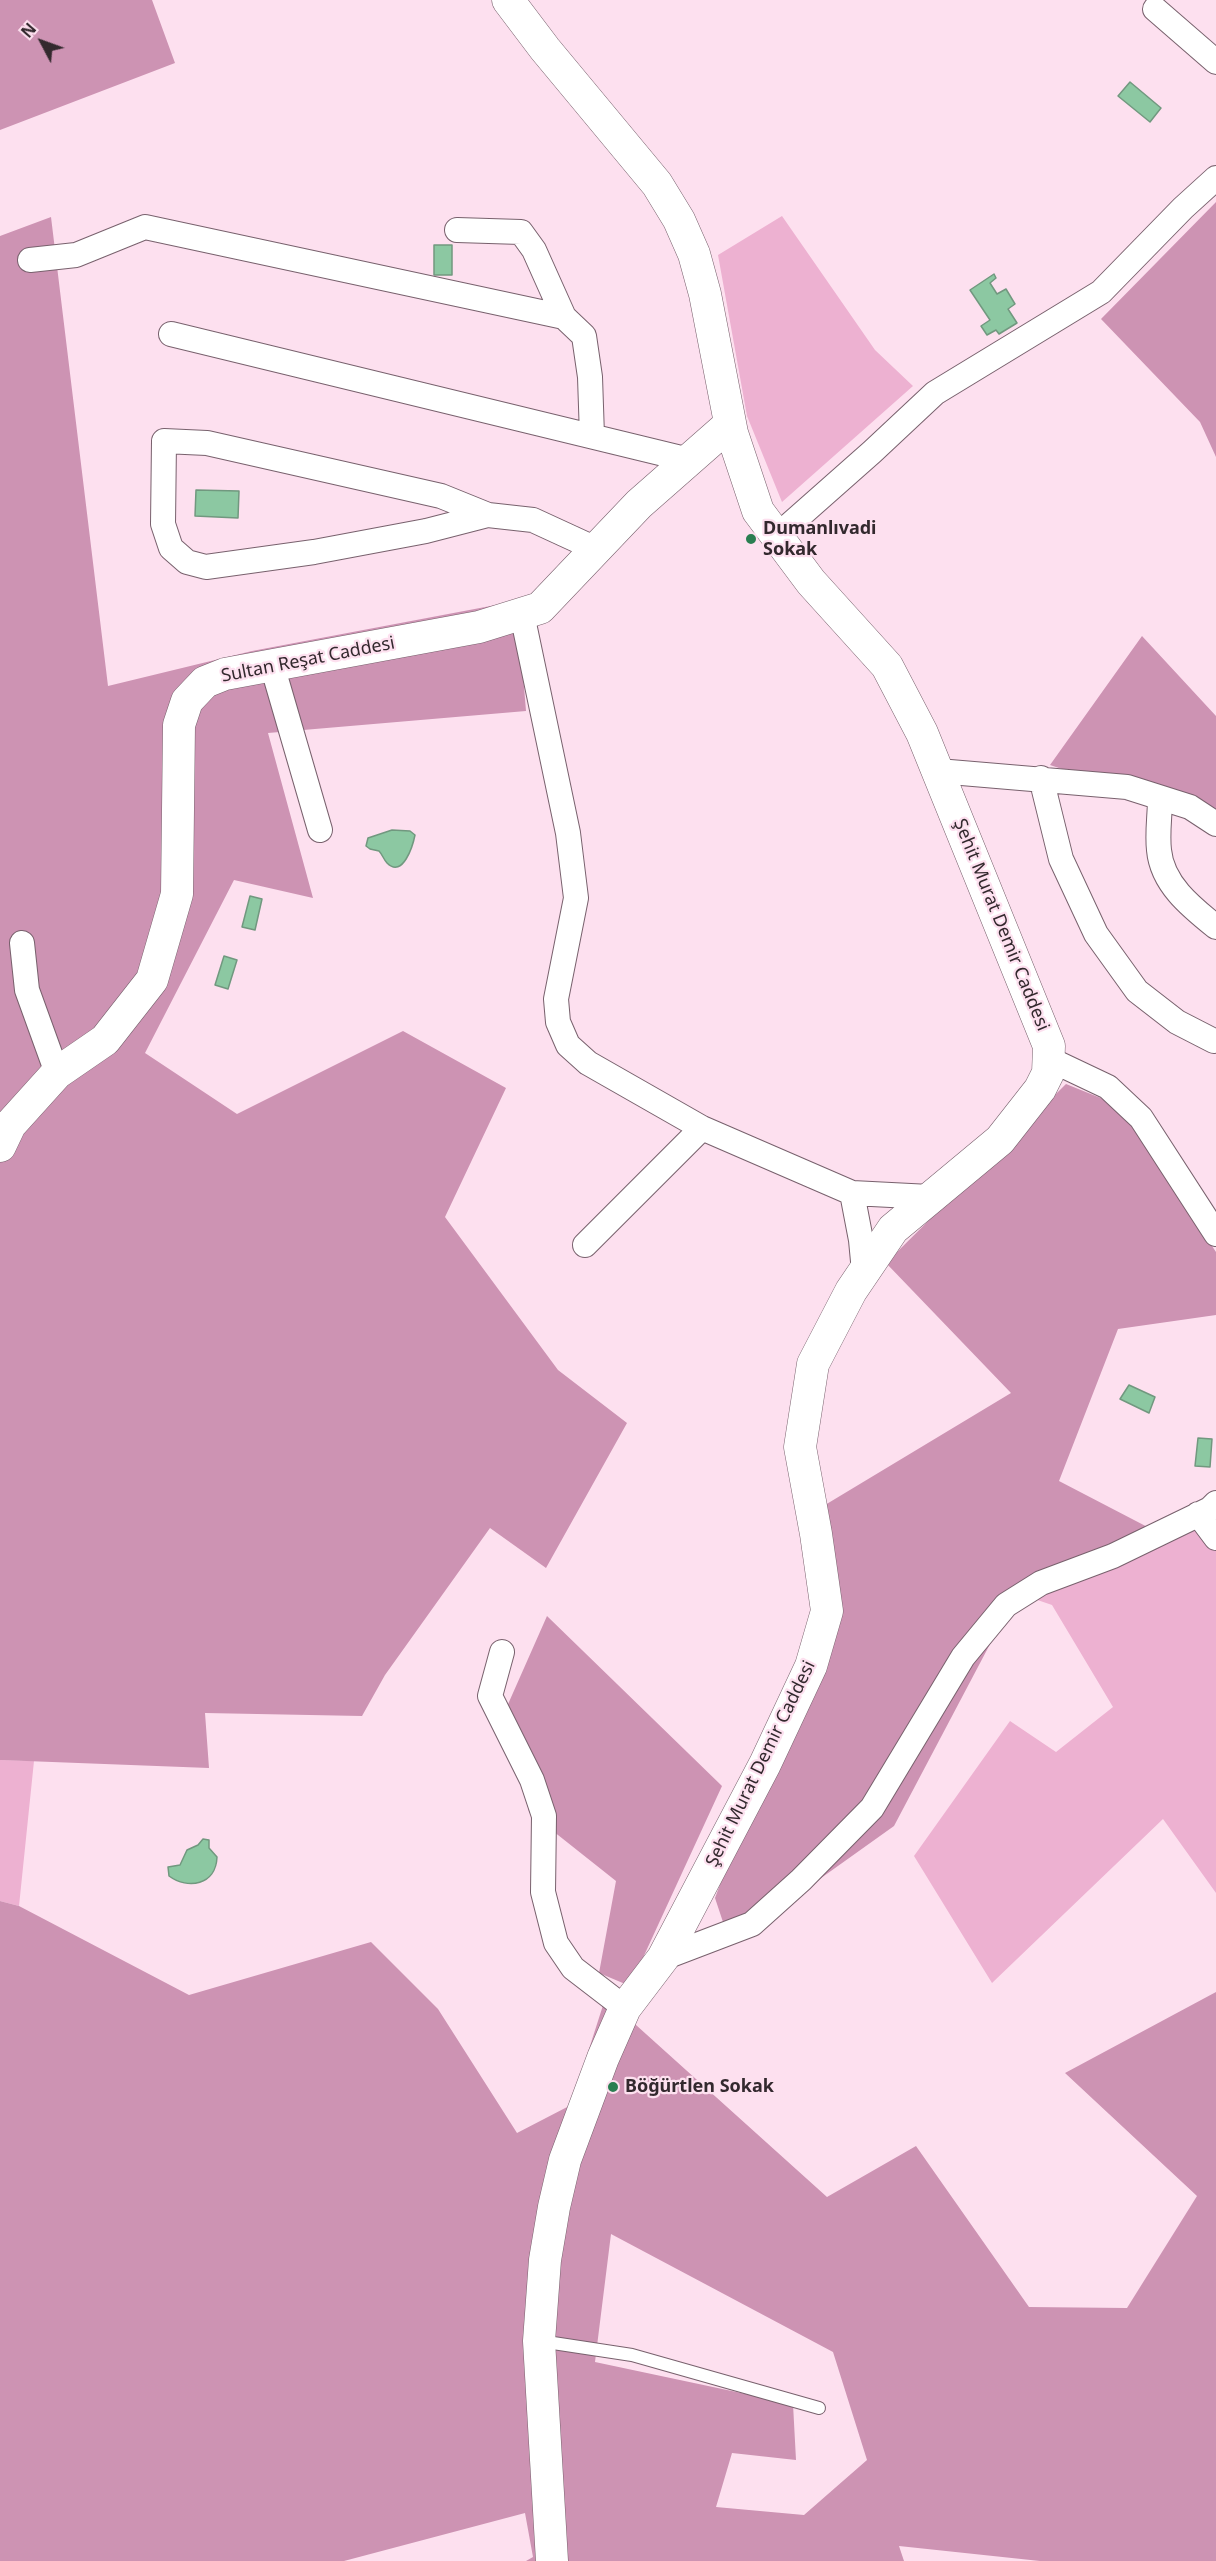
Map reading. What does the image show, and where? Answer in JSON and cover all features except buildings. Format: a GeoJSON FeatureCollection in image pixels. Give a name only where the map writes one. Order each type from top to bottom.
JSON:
{"type":"FeatureCollection","features":[{"type":"Feature","properties":{"kind":"street","name":"Şehit Murat Demir Caddesi"},"geometry":{"type":"LineString","coordinates":[[508,0],[545,49],[657,184],[679,220],[694,254],[705,294],[730,424],[758,511],[811,582],[887,666],[922,733],[1049,1046],[1048,1073],[1041,1089],[1000,1140],[893,1229],[850,1291],[813,1364],[800,1447],[827,1611],[811,1666],[765,1764],[663,1959],[625,2008],[603,2058],[566,2160],[554,2207],[545,2260],[539,2341],[552,2561]]}},
{"type":"Feature","properties":{"kind":"street"},"geometry":{"type":"LineString","coordinates":[[1155,9],[1216,62]]}},
{"type":"Feature","properties":{"kind":"street"},"geometry":{"type":"LineString","coordinates":[[777,536],[935,393],[1101,292],[1183,208],[1216,178]]}},
{"type":"Feature","properties":{"kind":"street"},"geometry":{"type":"LineString","coordinates":[[30,260],[76,255],[145,226],[564,317]]}},
{"type":"Feature","properties":{"kind":"street"},"geometry":{"type":"LineString","coordinates":[[457,230],[521,232],[534,250],[564,317],[584,336],[590,377],[592,436]]}},
{"type":"Feature","properties":{"kind":"street"},"geometry":{"type":"LineString","coordinates":[[171,334],[689,460]]}},
{"type":"Feature","properties":{"kind":"street","name":"Sultan Reşat Caddesi"},"geometry":{"type":"LineString","coordinates":[[0,1146],[10,1125],[57,1073],[105,1040],[152,980],[177,894],[179,725],[188,701],[205,682],[225,674],[272,664],[478,627],[540,608],[639,504],[730,424]]}},
{"type":"Feature","properties":{"kind":"street"},"geometry":{"type":"LineString","coordinates":[[488,515],[426,531],[359,544],[206,567],[188,562],[171,548],[163,524],[164,441],[207,444],[429,493],[488,515],[533,520],[596,549]]}},
{"type":"Feature","properties":{"kind":"street"},"geometry":{"type":"LineString","coordinates":[[522,614],[568,834],[576,897],[556,999],[558,1022],[568,1045],[588,1063],[702,1128],[852,1193],[930,1197]]}},
{"type":"Feature","properties":{"kind":"street"},"geometry":{"type":"LineString","coordinates":[[272,664],[320,830]]}},
{"type":"Feature","properties":{"kind":"street"},"geometry":{"type":"LineString","coordinates":[[938,771],[1127,787],[1190,807],[1216,824]]}},
{"type":"Feature","properties":{"kind":"street"},"geometry":{"type":"LineString","coordinates":[[1041,778],[1061,859],[1096,934],[1137,992],[1177,1022],[1214,1041]]}},
{"type":"Feature","properties":{"kind":"street"},"geometry":{"type":"LineString","coordinates":[[1160,798],[1159,852],[1170,885],[1196,912],[1216,927]]}},
{"type":"Feature","properties":{"kind":"street"},"geometry":{"type":"LineString","coordinates":[[22,943],[27,990],[57,1073]]}},
{"type":"Feature","properties":{"kind":"street"},"geometry":{"type":"LineString","coordinates":[[1048,1059],[1108,1088],[1141,1118],[1216,1234]]}},
{"type":"Feature","properties":{"kind":"street"},"geometry":{"type":"LineString","coordinates":[[585,1245],[702,1128]]}},
{"type":"Feature","properties":{"kind":"street"},"geometry":{"type":"LineString","coordinates":[[852,1193],[861,1240],[864,1272]]}},
{"type":"Feature","properties":{"kind":"street"},"geometry":{"type":"LineString","coordinates":[[663,1959],[752,1924],[801,1880],[872,1808],[963,1657],[1006,1605],[1041,1583],[1113,1556],[1207,1509],[1216,1538]]}},
{"type":"Feature","properties":{"kind":"street"},"geometry":{"type":"LineString","coordinates":[[502,1652],[490,1696],[532,1780],[544,1816],[543,1892],[556,1943],[573,1968],[625,2008]]}},
{"type":"Feature","properties":{"kind":"lane"},"geometry":{"type":"LineString","coordinates":[[539,2341],[632,2355],[819,2408]]}},
{"type":"Feature","properties":{"kind":"shaded area"},"geometry":{"type":"Polygon","coordinates":[[[0,0],[152,0],[175,63],[0,130],[0,0]]]}},
{"type":"Feature","properties":{"kind":"shaded area"},"geometry":{"type":"Polygon","coordinates":[[[1130,82],[1161,108],[1150,122],[1118,96],[1130,82]]]}},
{"type":"Feature","properties":{"kind":"shaded area"},"geometry":{"type":"Polygon","coordinates":[[[1216,202],[1216,457],[1200,422],[1101,319],[1216,202]]]}},
{"type":"Feature","properties":{"kind":"shaded area"},"geometry":{"type":"Polygon","coordinates":[[[782,216],[875,350],[913,386],[782,502],[747,416],[718,255],[782,216]]]}},
{"type":"Feature","properties":{"kind":"shaded area"},"geometry":{"type":"Polygon","coordinates":[[[51,217],[108,686],[252,651],[517,601],[526,711],[268,733],[313,898],[234,880],[145,1053],[237,1114],[403,1031],[506,1088],[445,1217],[558,1370],[627,1423],[546,1568],[490,1528],[385,1675],[362,1716],[205,1713],[209,1768],[0,1760],[0,236],[51,217]]]}},
{"type":"Feature","properties":{"kind":"shaded area"},"geometry":{"type":"Polygon","coordinates":[[[434,245],[452,245],[452,275],[434,275],[434,245]]]}},
{"type":"Feature","properties":{"kind":"shaded area"},"geometry":{"type":"Polygon","coordinates":[[[994,274],[996,278],[990,283],[997,294],[1006,289],[1015,304],[1008,309],[1017,323],[999,334],[996,330],[987,335],[981,326],[990,320],[970,290],[994,274]]]}},
{"type":"Feature","properties":{"kind":"shaded area"},"geometry":{"type":"Polygon","coordinates":[[[196,490],[239,491],[238,518],[195,516],[196,490]]]}},
{"type":"Feature","properties":{"kind":"shaded area"},"geometry":{"type":"Polygon","coordinates":[[[1142,636],[1216,716],[1216,821],[1050,765],[1142,636]]]}},
{"type":"Feature","properties":{"kind":"shaded area"},"geometry":{"type":"Polygon","coordinates":[[[392,830],[410,831],[415,835],[406,859],[398,867],[387,863],[379,851],[366,846],[368,838],[392,830]]]}},
{"type":"Feature","properties":{"kind":"shaded area"},"geometry":{"type":"Polygon","coordinates":[[[250,896],[262,899],[255,930],[242,927],[250,896]]]}},
{"type":"Feature","properties":{"kind":"shaded area"},"geometry":{"type":"Polygon","coordinates":[[[224,956],[237,960],[228,989],[215,985],[224,956]]]}},
{"type":"Feature","properties":{"kind":"shaded area"},"geometry":{"type":"Polygon","coordinates":[[[1066,1084],[1118,1105],[1216,1252],[1216,1315],[1118,1329],[1059,1481],[1159,1533],[1017,1593],[894,1826],[730,1943],[715,1898],[827,1597],[820,1508],[1011,1393],[886,1263],[1066,1084]]]}},
{"type":"Feature","properties":{"kind":"shaded area"},"geometry":{"type":"Polygon","coordinates":[[[1129,1385],[1155,1397],[1149,1413],[1120,1399],[1129,1385]]]}},
{"type":"Feature","properties":{"kind":"shaded area"},"geometry":{"type":"Polygon","coordinates":[[[1198,1438],[1212,1439],[1210,1467],[1195,1466],[1198,1438]]]}},
{"type":"Feature","properties":{"kind":"shaded area"},"geometry":{"type":"Polygon","coordinates":[[[1199,1528],[1216,1551],[1216,1893],[1163,1819],[992,1983],[914,1856],[1010,1721],[1056,1752],[1113,1707],[1052,1605],[1017,1593],[1199,1528]]]}},
{"type":"Feature","properties":{"kind":"shaded area"},"geometry":{"type":"Polygon","coordinates":[[[547,1616],[722,1786],[630,1986],[599,1973],[616,1881],[529,1812],[505,1711],[547,1616]]]}},
{"type":"Feature","properties":{"kind":"shaded area"},"geometry":{"type":"Polygon","coordinates":[[[0,1760],[34,1761],[19,1906],[0,1901],[0,1760]]]}},
{"type":"Feature","properties":{"kind":"shaded area"},"geometry":{"type":"Polygon","coordinates":[[[203,1839],[209,1840],[209,1848],[217,1857],[212,1874],[192,1884],[169,1876],[168,1867],[180,1865],[187,1850],[198,1845],[203,1839]]]}},
{"type":"Feature","properties":{"kind":"shaded area"},"geometry":{"type":"Polygon","coordinates":[[[0,1901],[19,1906],[189,1995],[371,1942],[438,2009],[517,2133],[571,2105],[606,1996],[827,2197],[916,2146],[1029,2307],[1127,2308],[1197,2196],[1065,2073],[1216,1992],[1216,2561],[1040,2561],[899,2546],[904,2561],[526,2561],[533,2557],[525,2513],[344,2561],[0,2561],[0,1901]],[[611,2234],[595,2362],[793,2404],[796,2460],[732,2453],[716,2507],[804,2515],[867,2460],[833,2352],[611,2234]]]}},
{"type":"Feature","properties":{"kind":"place","name":"Dumanlıvadi Sokak"},"geometry":{"type":"Point","coordinates":[751,539]}},
{"type":"Feature","properties":{"kind":"place","name":"Böğürtlen Sokak"},"geometry":{"type":"Point","coordinates":[613,2087]}}]}
